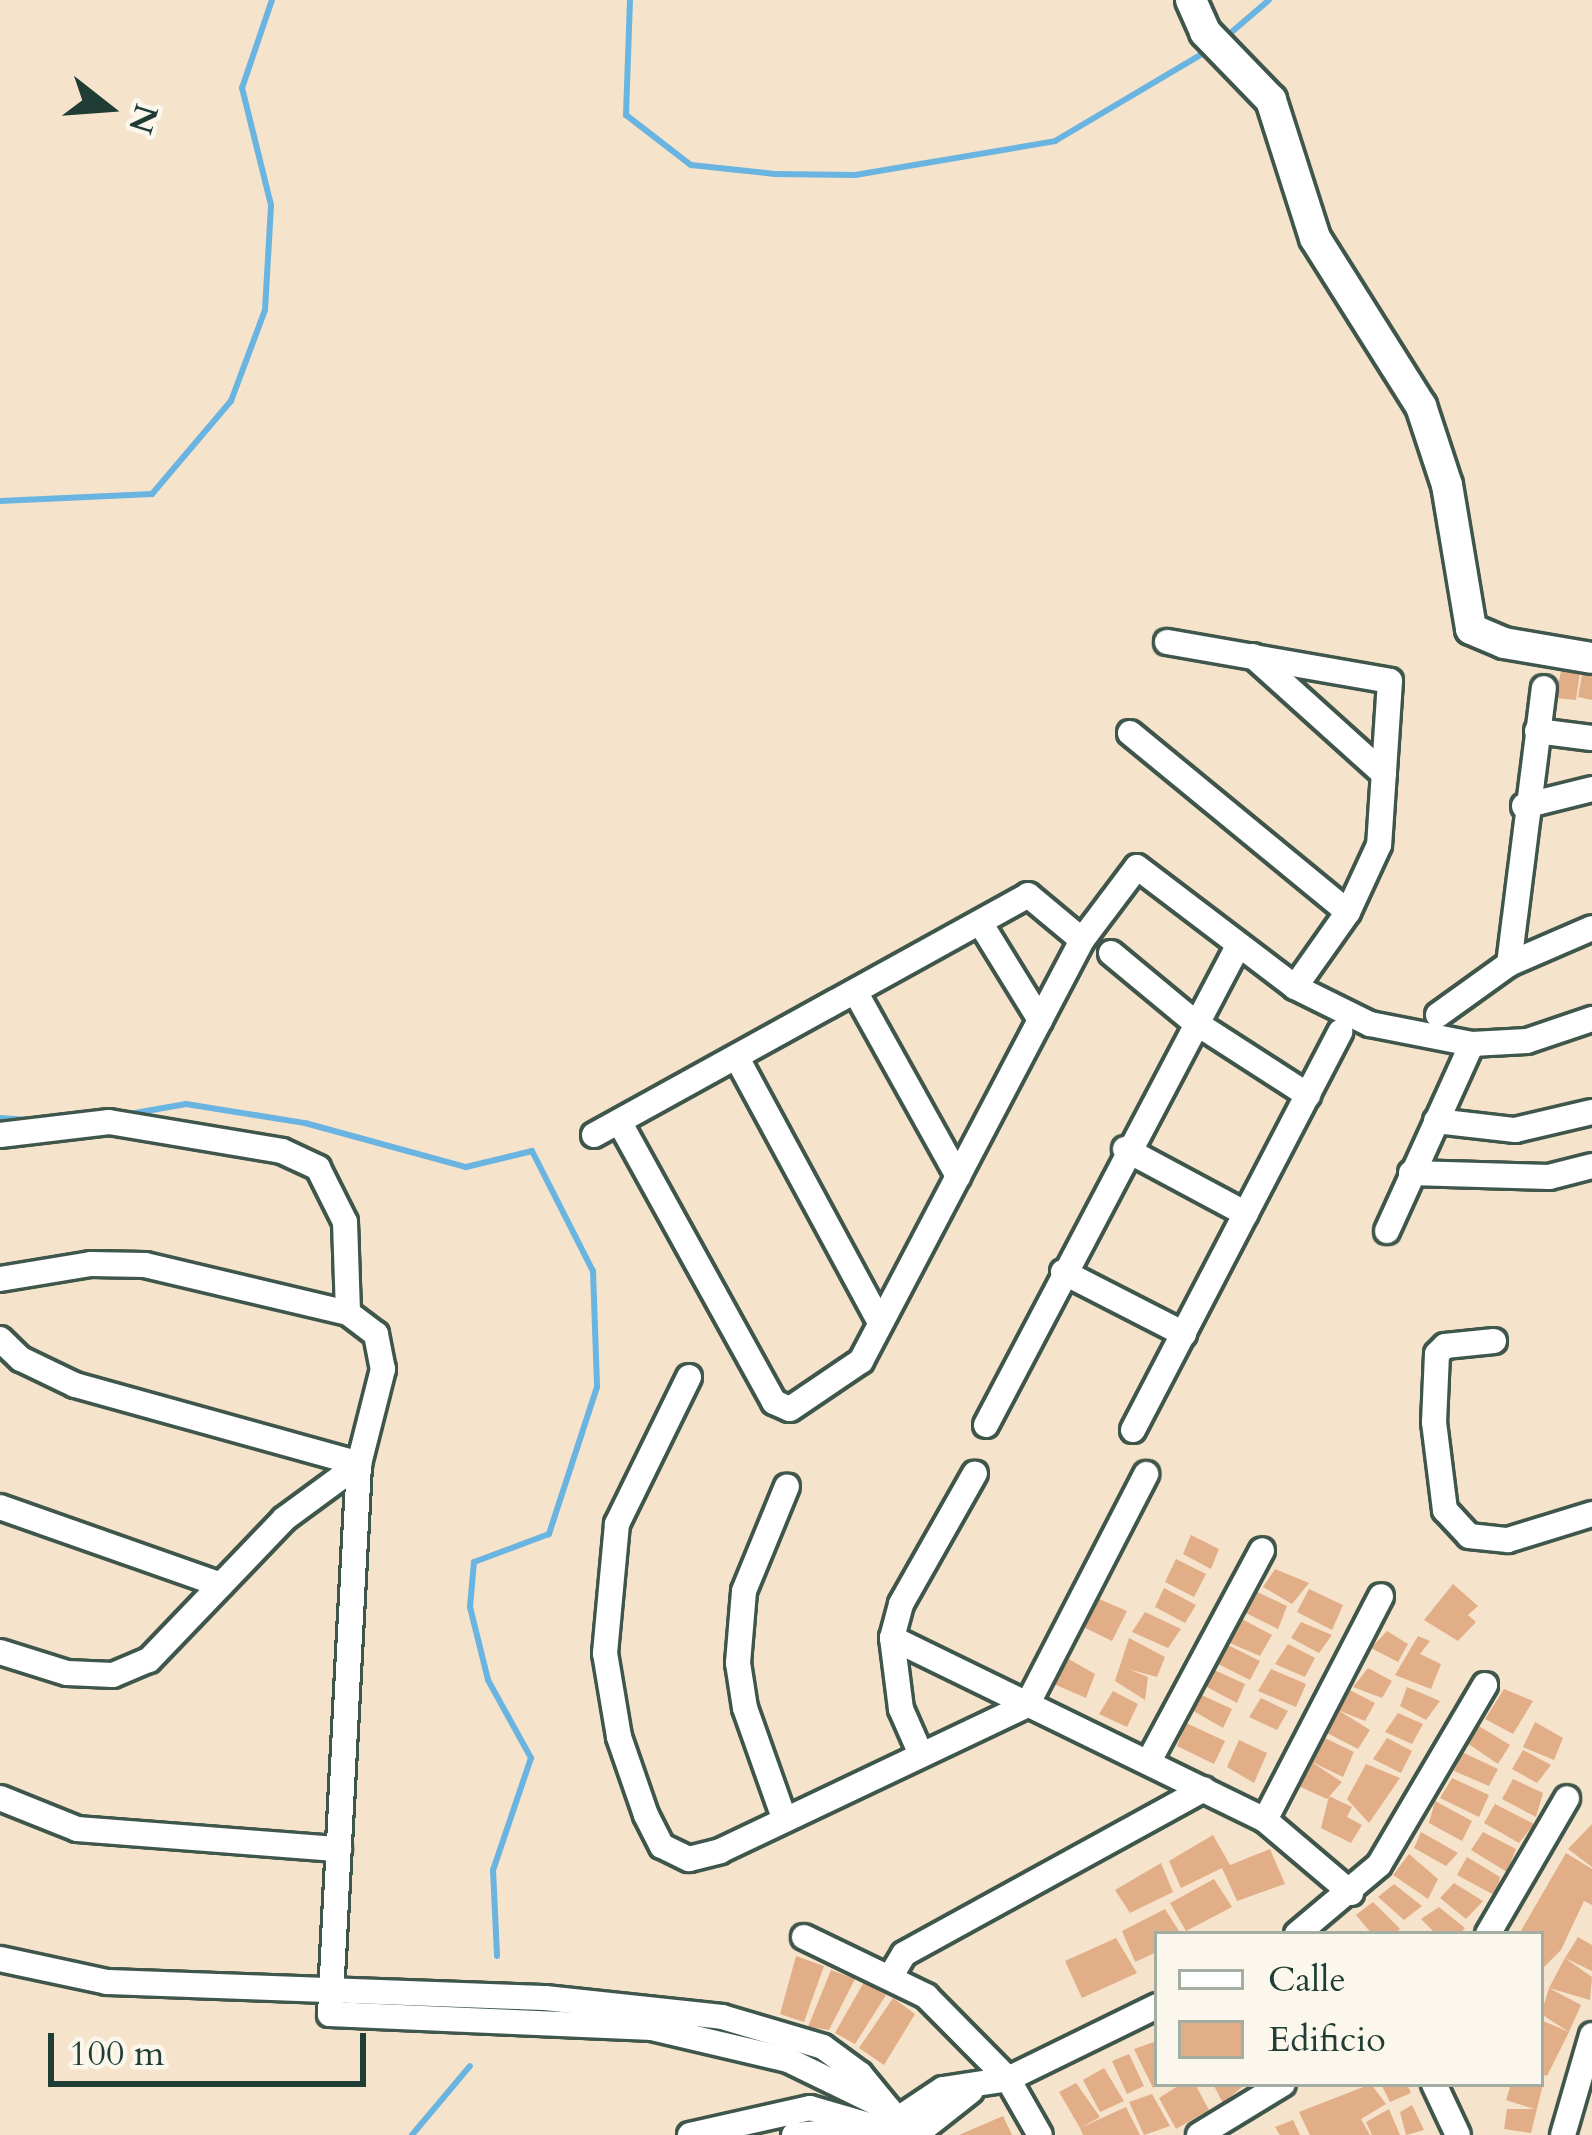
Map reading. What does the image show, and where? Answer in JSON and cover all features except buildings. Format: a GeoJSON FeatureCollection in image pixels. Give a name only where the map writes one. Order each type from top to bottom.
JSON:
{"type":"FeatureCollection","features":[{"type":"Feature","properties":{"kind":"street"},"geometry":{"type":"LineString","coordinates":[[1191,0],[1204,32],[1250,76],[1277,116],[1315,238],[1421,406],[1447,484],[1471,629],[1592,658]]}},
{"type":"Feature","properties":{"kind":"street"},"geometry":{"type":"LineString","coordinates":[[1167,642],[1390,681],[1379,845],[1348,912],[1295,987]]}},
{"type":"Feature","properties":{"kind":"street"},"geometry":{"type":"LineString","coordinates":[[1252,656],[1384,774]]}},
{"type":"Feature","properties":{"kind":"street"},"geometry":{"type":"LineString","coordinates":[[1509,964],[1524,806],[1544,688]]}},
{"type":"Feature","properties":{"kind":"street"},"geometry":{"type":"LineString","coordinates":[[1537,731],[1592,738]]}},
{"type":"Feature","properties":{"kind":"street"},"geometry":{"type":"LineString","coordinates":[[1130,733],[1348,912]]}},
{"type":"Feature","properties":{"kind":"street"},"geometry":{"type":"LineString","coordinates":[[1524,806],[1592,788]]}},
{"type":"Feature","properties":{"kind":"street"},"geometry":{"type":"LineString","coordinates":[[620,1123],[781,1408],[860,1361],[1082,940],[1141,866],[1295,987],[1370,1024],[1472,1044],[1526,1041],[1592,1019]]}},
{"type":"Feature","properties":{"kind":"street"},"geometry":{"type":"LineString","coordinates":[[594,1135],[1034,895],[1082,940]]}},
{"type":"Feature","properties":{"kind":"street"},"geometry":{"type":"LineString","coordinates":[[981,924],[1040,1020]]}},
{"type":"Feature","properties":{"kind":"street"},"geometry":{"type":"LineString","coordinates":[[1438,1015],[1509,964],[1592,928]]}},
{"type":"Feature","properties":{"kind":"street"},"geometry":{"type":"LineString","coordinates":[[986,1425],[1125,1149],[1238,946]]}},
{"type":"Feature","properties":{"kind":"street"},"geometry":{"type":"LineString","coordinates":[[1111,953],[1193,1021],[1308,1095]]}},
{"type":"Feature","properties":{"kind":"street"},"geometry":{"type":"LineString","coordinates":[[856,993],[958,1176]]}},
{"type":"Feature","properties":{"kind":"street"},"geometry":{"type":"LineString","coordinates":[[1132,1430],[1340,1032]]}},
{"type":"Feature","properties":{"kind":"street"},"geometry":{"type":"LineString","coordinates":[[1387,1231],[1472,1044]]}},
{"type":"Feature","properties":{"kind":"street"},"geometry":{"type":"LineString","coordinates":[[737,1058],[880,1323]]}},
{"type":"Feature","properties":{"kind":"street"},"geometry":{"type":"LineString","coordinates":[[1436,1121],[1515,1130],[1592,1112]]}},
{"type":"Feature","properties":{"kind":"street"},"geometry":{"type":"LineString","coordinates":[[0,1135],[109,1122],[282,1151],[318,1168],[345,1222],[348,1313]]}},
{"type":"Feature","properties":{"kind":"street"},"geometry":{"type":"LineString","coordinates":[[1125,1149],[1246,1214]]}},
{"type":"Feature","properties":{"kind":"street"},"geometry":{"type":"LineString","coordinates":[[1411,1173],[1549,1177],[1592,1166]]}},
{"type":"Feature","properties":{"kind":"street"},"geometry":{"type":"LineString","coordinates":[[0,1279],[91,1264],[145,1265],[348,1313],[376,1334],[383,1369],[358,1464],[331,2002]]}},
{"type":"Feature","properties":{"kind":"street"},"geometry":{"type":"LineString","coordinates":[[1064,1272],[1184,1334]]}},
{"type":"Feature","properties":{"kind":"street"},"geometry":{"type":"LineString","coordinates":[[0,1339],[21,1360],[75,1385],[358,1464]]}},
{"type":"Feature","properties":{"kind":"street"},"geometry":{"type":"LineString","coordinates":[[1494,1341],[1445,1346],[1437,1354],[1436,1446],[1452,1522],[1469,1535],[1508,1540],[1592,1514]]}},
{"type":"Feature","properties":{"kind":"street"},"geometry":{"type":"LineString","coordinates":[[689,1377],[617,1524],[605,1653],[620,1737],[662,1846],[689,1858],[1027,1705],[1146,1474]]}},
{"type":"Feature","properties":{"kind":"street"},"geometry":{"type":"LineString","coordinates":[[0,1652],[67,1673],[113,1675],[149,1660],[284,1519],[358,1464]]}},
{"type":"Feature","properties":{"kind":"street"},"geometry":{"type":"LineString","coordinates":[[919,1750],[901,1708],[892,1638],[901,1604],[975,1473]]}},
{"type":"Feature","properties":{"kind":"street"},"geometry":{"type":"LineString","coordinates":[[784,1818],[745,1708],[738,1663],[744,1592],[787,1486]]}},
{"type":"Feature","properties":{"kind":"street"},"geometry":{"type":"LineString","coordinates":[[0,1507],[221,1585]]}},
{"type":"Feature","properties":{"kind":"street"},"geometry":{"type":"LineString","coordinates":[[1149,1761],[1262,1550]]}},
{"type":"Feature","properties":{"kind":"street"},"geometry":{"type":"LineString","coordinates":[[1265,1820],[1382,1597]]}},
{"type":"Feature","properties":{"kind":"street"},"geometry":{"type":"LineString","coordinates":[[892,1638],[1265,1820],[1351,1893]]}},
{"type":"Feature","properties":{"kind":"street"},"geometry":{"type":"LineString","coordinates":[[1302,1931],[1351,1893],[1412,1821],[1485,1684]]}},
{"type":"Feature","properties":{"kind":"street"},"geometry":{"type":"LineString","coordinates":[[892,1974],[904,1954],[1204,1789]]}},
{"type":"Feature","properties":{"kind":"street"},"geometry":{"type":"LineString","coordinates":[[0,1798],[76,1829],[339,1849]]}},
{"type":"Feature","properties":{"kind":"street"},"geometry":{"type":"LineString","coordinates":[[1490,1931],[1567,1798]]}},
{"type":"Feature","properties":{"kind":"street"},"geometry":{"type":"LineString","coordinates":[[804,1937],[892,1974],[972,2036],[1008,2079],[1040,2135]]}},
{"type":"Feature","properties":{"kind":"street"},"geometry":{"type":"LineString","coordinates":[[0,1959],[106,1982],[652,2027],[724,2040],[844,2084],[899,2127]]}},
{"type":"Feature","properties":{"kind":"street"},"geometry":{"type":"LineString","coordinates":[[331,2002],[544,1998],[722,2017],[823,2047],[899,2127]]}},
{"type":"Feature","properties":{"kind":"street"},"geometry":{"type":"LineString","coordinates":[[794,2135],[899,2127],[943,2090],[971,2091],[1008,2079],[1154,2007]]}},
{"type":"Feature","properties":{"kind":"street"},"geometry":{"type":"LineString","coordinates":[[1563,2135],[1592,2035]]}},
{"type":"Feature","properties":{"kind":"street"},"geometry":{"type":"LineString","coordinates":[[835,2112],[844,2084]]}},
{"type":"Feature","properties":{"kind":"street"},"geometry":{"type":"LineString","coordinates":[[1199,2135],[1278,2087]]}},
{"type":"Feature","properties":{"kind":"street"},"geometry":{"type":"LineString","coordinates":[[1433,2087],[1458,2135]]}},
{"type":"Feature","properties":{"kind":"street"},"geometry":{"type":"LineString","coordinates":[[690,2135],[782,2109],[835,2112],[899,2127]]}},
{"type":"Feature","properties":{"kind":"waterway"},"geometry":{"type":"LineString","coordinates":[[0,501],[152,494],[231,401],[265,310],[271,205],[242,88],[272,0]]}},
{"type":"Feature","properties":{"kind":"waterway"},"geometry":{"type":"LineString","coordinates":[[630,0],[626,115],[691,165],[775,174],[855,175],[1055,141],[1207,51]]}},
{"type":"Feature","properties":{"kind":"waterway"},"geometry":{"type":"LineString","coordinates":[[1227,36],[1269,0]]}},
{"type":"Feature","properties":{"kind":"waterway"},"geometry":{"type":"LineString","coordinates":[[129,1114],[186,1104],[305,1123],[466,1167],[532,1151],[593,1271],[597,1387],[549,1534],[474,1562],[470,1607],[488,1680],[531,1758],[493,1870],[497,1956]]}},
{"type":"Feature","properties":{"kind":"waterway"},"geometry":{"type":"LineString","coordinates":[[0,1118],[32,1120]]}},
{"type":"Feature","properties":{"kind":"waterway"},"geometry":{"type":"LineString","coordinates":[[412,2135],[470,2066]]}}]}
